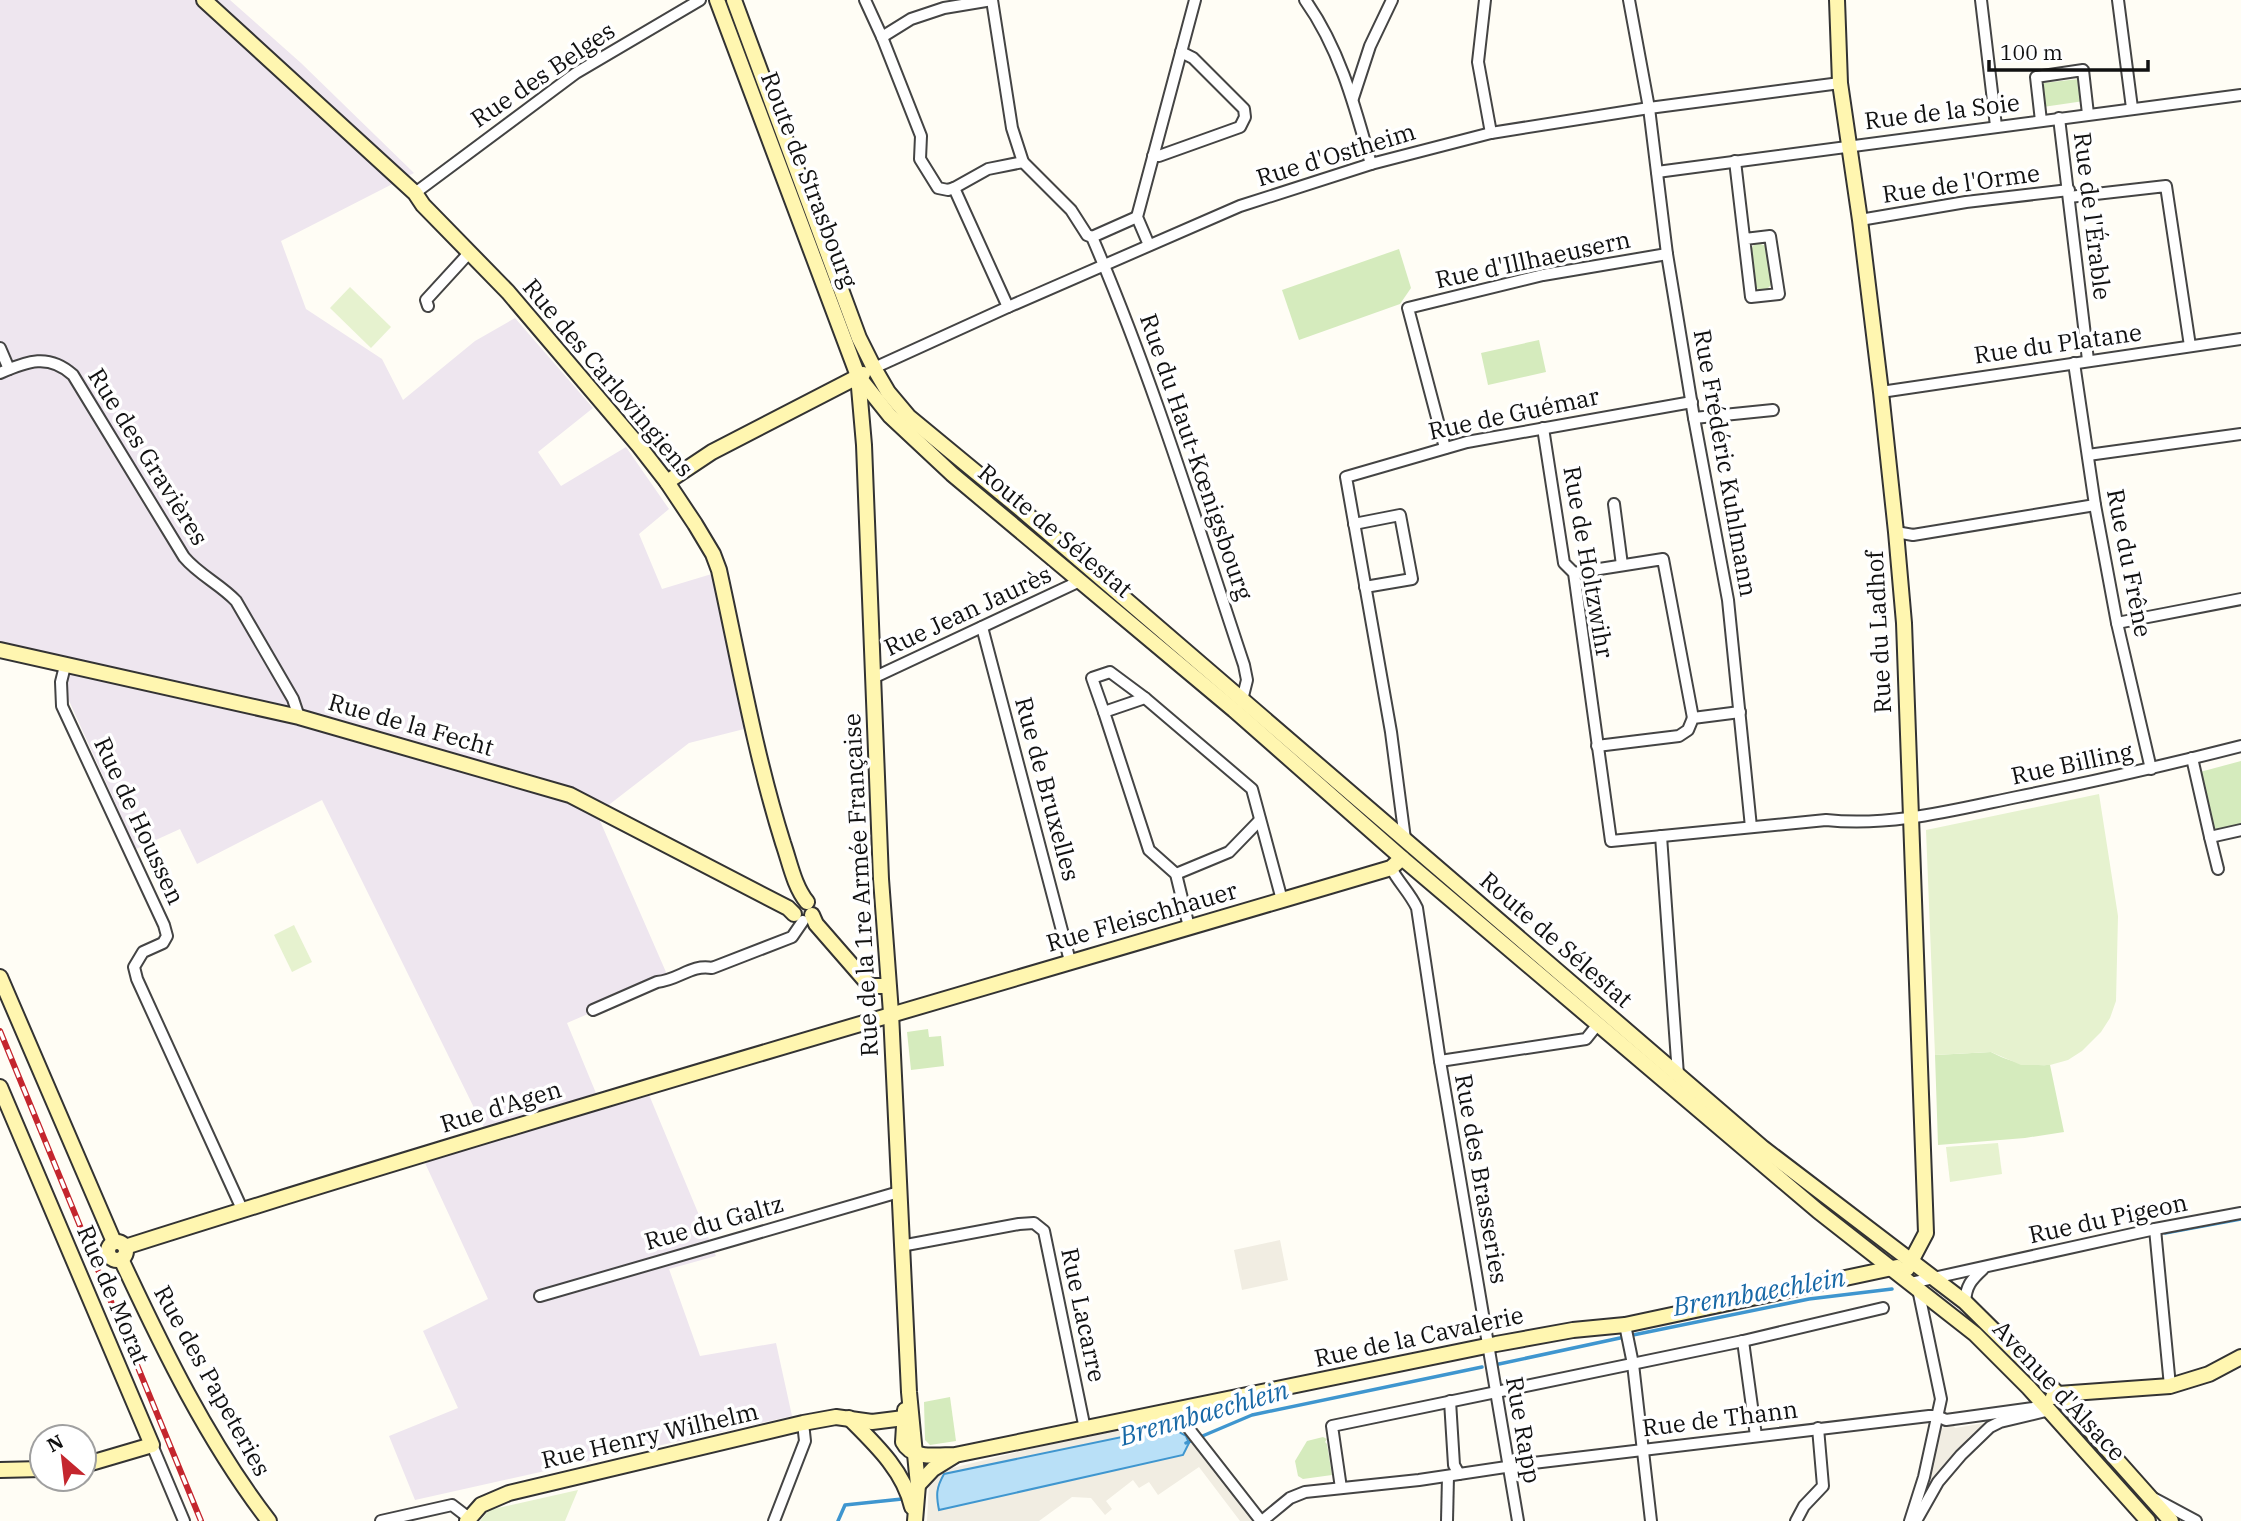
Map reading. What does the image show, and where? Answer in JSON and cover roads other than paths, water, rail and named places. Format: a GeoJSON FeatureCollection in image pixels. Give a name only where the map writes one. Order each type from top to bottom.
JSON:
{"type":"FeatureCollection","features":[{"type":"Feature","properties":{"kind":"main road","name":"Rue des Carlovingiens"},"geometry":{"type":"LineString","coordinates":[[204,0],[415,193],[423,205],[508,292],[667,482],[713,554],[719,570],[762,763],[802,911]]}},
{"type":"Feature","properties":{"kind":"main road","name":"Route de Strasbourg"},"geometry":{"type":"LineString","coordinates":[[717,0],[858,376]]}},
{"type":"Feature","properties":{"kind":"main road","name":"Route de Strasbourg"},"geometry":{"type":"LineString","coordinates":[[734,0],[859,338],[874,368]]}},
{"type":"Feature","properties":{"kind":"main road","name":"Rue du Ladhof"},"geometry":{"type":"LineString","coordinates":[[1837,0],[1840,83],[1881,392],[1904,623],[1926,1233],[1911,1261]]}},
{"type":"Feature","properties":{"kind":"main road"},"geometry":{"type":"LineString","coordinates":[[667,482],[712,452],[874,368]]}},
{"type":"Feature","properties":{"kind":"main road","name":"Route de Sélestat"},"geometry":{"type":"LineString","coordinates":[[874,368],[888,392],[909,417],[1227,687],[1238,705],[1396,863],[1598,1024],[1911,1261]]}},
{"type":"Feature","properties":{"kind":"main road","name":"Route de Sélestat"},"geometry":{"type":"LineString","coordinates":[[858,376],[890,416],[953,474],[1080,581],[1405,839],[1818,1212],[1906,1279]]}},
{"type":"Feature","properties":{"kind":"main road","name":"Rue de la 1re Armée Française"},"geometry":{"type":"LineString","coordinates":[[858,376],[863,424],[881,879],[891,1013],[909,1392]]}},
{"type":"Feature","properties":{"kind":"main road"},"geometry":{"type":"LineString","coordinates":[[863,424],[890,416]]}},
{"type":"Feature","properties":{"kind":"main road","name":"Rue de la Fecht"},"geometry":{"type":"LineString","coordinates":[[0,650],[299,717],[570,795],[802,911],[870,986],[888,986]]}},
{"type":"Feature","properties":{"kind":"main road"},"geometry":{"type":"LineString","coordinates":[[1396,863],[1405,839]]}},
{"type":"Feature","properties":{"kind":"main road","name":"Rue Fleischhauer"},"geometry":{"type":"LineString","coordinates":[[891,1013],[1282,900],[1396,863]]}},
{"type":"Feature","properties":{"kind":"main road","name":"Rue des Papeteries"},"geometry":{"type":"LineString","coordinates":[[0,977],[169,1358],[246,1492],[269,1521]]}},
{"type":"Feature","properties":{"kind":"main road","name":"Rue d'Agen"},"geometry":{"type":"LineString","coordinates":[[120,1249],[242,1209],[891,1013]]}},
{"type":"Feature","properties":{"kind":"main road","name":"Rue de Morat"},"geometry":{"type":"LineString","coordinates":[[0,1087],[152,1445]]}},
{"type":"Feature","properties":{"kind":"main road"},"geometry":{"type":"LineString","coordinates":[[1906,1279],[1911,1261]]}},
{"type":"Feature","properties":{"kind":"main road","name":"Avenue d'Alsace"},"geometry":{"type":"LineString","coordinates":[[1911,1261],[1965,1302],[2063,1396],[2149,1495],[2162,1506],[2171,1521]]}},
{"type":"Feature","properties":{"kind":"main road","name":"Avenue d'Alsace"},"geometry":{"type":"LineString","coordinates":[[1906,1279],[1927,1302],[1975,1334],[2046,1407],[2148,1521]]}},
{"type":"Feature","properties":{"kind":"main road","name":"Rue de la Cavalerie"},"geometry":{"type":"LineString","coordinates":[[916,1454],[955,1455],[1573,1330],[1625,1325],[1906,1279]]}},
{"type":"Feature","properties":{"kind":"main road"},"geometry":{"type":"LineString","coordinates":[[1927,1302],[1948,1290]]}},
{"type":"Feature","properties":{"kind":"main road"},"geometry":{"type":"LineString","coordinates":[[2046,1407],[2063,1396],[2170,1386],[2209,1374],[2241,1357]]}},
{"type":"Feature","properties":{"kind":"main road"},"geometry":{"type":"LineString","coordinates":[[909,1392],[903,1442],[910,1452],[916,1454]]}},
{"type":"Feature","properties":{"kind":"main road"},"geometry":{"type":"LineString","coordinates":[[909,1392],[918,1485],[915,1521]]}},
{"type":"Feature","properties":{"kind":"main road","name":"Rue Henry Wilhelm"},"geometry":{"type":"LineString","coordinates":[[468,1519],[486,1501],[509,1493],[803,1423],[836,1417],[872,1422],[904,1418]]}},
{"type":"Feature","properties":{"kind":"main road"},"geometry":{"type":"LineString","coordinates":[[849,1418],[894,1466],[905,1482],[915,1521]]}},
{"type":"Feature","properties":{"kind":"main road"},"geometry":{"type":"LineString","coordinates":[[98,1461],[152,1445]]}},
{"type":"Feature","properties":{"kind":"main road","name":"Rue de la Cavalerie"},"geometry":{"type":"LineString","coordinates":[[918,1485],[933,1469],[955,1455]]}},
{"type":"Feature","properties":{"kind":"main road"},"geometry":{"type":"LineString","coordinates":[[0,1470],[28,1469]]}},
{"type":"Feature","properties":{"kind":"street","name":"Rue des Belges"},"geometry":{"type":"LineString","coordinates":[[415,193],[576,73],[700,0]]}},
{"type":"Feature","properties":{"kind":"street"},"geometry":{"type":"LineString","coordinates":[[865,0],[921,136],[920,159],[938,188],[948,190],[988,169],[1023,162],[1012,128],[992,0],[944,8],[911,19],[882,37]]}},
{"type":"Feature","properties":{"kind":"street"},"geometry":{"type":"LineString","coordinates":[[1149,245],[1136,217],[1195,0]]}},
{"type":"Feature","properties":{"kind":"street"},"geometry":{"type":"LineString","coordinates":[[1305,0],[1322,26],[1353,98],[1370,164]]}},
{"type":"Feature","properties":{"kind":"street"},"geometry":{"type":"LineString","coordinates":[[1353,98],[1370,46],[1392,0]]}},
{"type":"Feature","properties":{"kind":"street"},"geometry":{"type":"LineString","coordinates":[[1485,0],[1478,62],[1491,133]]}},
{"type":"Feature","properties":{"kind":"street","name":"Rue Frédéric Kuhlmann"},"geometry":{"type":"LineString","coordinates":[[1629,0],[1649,108],[1667,254],[1728,600],[1751,827]]}},
{"type":"Feature","properties":{"kind":"street"},"geometry":{"type":"LineString","coordinates":[[1981,0],[1996,126]]}},
{"type":"Feature","properties":{"kind":"street"},"geometry":{"type":"LineString","coordinates":[[2118,0],[2132,108]]}},
{"type":"Feature","properties":{"kind":"street"},"geometry":{"type":"LineString","coordinates":[[1153,156],[1240,127],[1245,117],[1244,109],[1219,83],[1193,58],[1181,52]]}},
{"type":"Feature","properties":{"kind":"street","name":"Rue de la Soie"},"geometry":{"type":"LineString","coordinates":[[2041,121],[2036,77],[2082,70],[2088,114]]}},
{"type":"Feature","properties":{"kind":"street","name":"Rue d'Ostheim"},"geometry":{"type":"LineString","coordinates":[[874,368],[1241,206],[1370,164],[1491,133],[1649,108],[1840,83]]}},
{"type":"Feature","properties":{"kind":"street","name":"Rue de la Soie"},"geometry":{"type":"LineString","coordinates":[[1657,172],[2241,95]]}},
{"type":"Feature","properties":{"kind":"street","name":"Rue de l'Érable"},"geometry":{"type":"LineString","coordinates":[[2059,118],[2088,360]]}},
{"type":"Feature","properties":{"kind":"street"},"geometry":{"type":"LineString","coordinates":[[1735,161],[1751,297],[1779,294],[1770,236],[1745,239]]}},
{"type":"Feature","properties":{"kind":"street","name":"Rue du Haut-Kœnigsbourg"},"geometry":{"type":"LineString","coordinates":[[1023,162],[1071,210],[1087,234],[1092,237],[1122,306],[1175,455],[1244,665],[1247,680],[1238,705]]}},
{"type":"Feature","properties":{"kind":"street","name":"Rue de l'Orme"},"geometry":{"type":"LineString","coordinates":[[1860,220],[1966,202],[2166,186],[2190,346]]}},
{"type":"Feature","properties":{"kind":"street"},"geometry":{"type":"LineString","coordinates":[[954,188],[1008,307]]}},
{"type":"Feature","properties":{"kind":"street"},"geometry":{"type":"LineString","coordinates":[[1092,237],[1136,217]]}},
{"type":"Feature","properties":{"kind":"street"},"geometry":{"type":"LineString","coordinates":[[428,306],[426,300],[469,253]]}},
{"type":"Feature","properties":{"kind":"street","name":"Rue d'Illhaeusern"},"geometry":{"type":"LineString","coordinates":[[1445,448],[1408,308],[1543,275],[1667,254]]}},
{"type":"Feature","properties":{"kind":"street","name":"Rue du Platane"},"geometry":{"type":"LineString","coordinates":[[1881,392],[2241,339]]}},
{"type":"Feature","properties":{"kind":"street","name":"Rue des Gravières"},"geometry":{"type":"LineString","coordinates":[[0,348],[5,371],[31,362],[48,360],[63,366],[73,375],[184,557],[202,575],[228,593],[240,607],[293,699],[299,717]]}},
{"type":"Feature","properties":{"kind":"street","name":"Rue du Frêne"},"geometry":{"type":"LineString","coordinates":[[2074,363],[2095,505],[2117,623],[2151,769]]}},
{"type":"Feature","properties":{"kind":"street","name":"Rue de Guémar"},"geometry":{"type":"LineString","coordinates":[[1354,524],[1346,477],[1445,448],[1692,402]]}},
{"type":"Feature","properties":{"kind":"street"},"geometry":{"type":"LineString","coordinates":[[1695,418],[1773,411]]}},
{"type":"Feature","properties":{"kind":"street","name":"Rue de Holtzwihr"},"geometry":{"type":"LineString","coordinates":[[1543,428],[1564,563],[1574,573],[1611,841]]}},
{"type":"Feature","properties":{"kind":"street"},"geometry":{"type":"LineString","coordinates":[[2088,455],[2241,434]]}},
{"type":"Feature","properties":{"kind":"street"},"geometry":{"type":"LineString","coordinates":[[1614,504],[1622,565]]}},
{"type":"Feature","properties":{"kind":"street"},"geometry":{"type":"LineString","coordinates":[[1896,532],[1913,535],[2095,505]]}},
{"type":"Feature","properties":{"kind":"street"},"geometry":{"type":"LineString","coordinates":[[1365,587],[1412,579],[1400,515],[1354,524],[1365,587],[1391,732],[1405,839]]}},
{"type":"Feature","properties":{"kind":"street"},"geometry":{"type":"LineString","coordinates":[[1574,573],[1662,559],[1693,718],[1688,730],[1679,736],[1597,746]]}},
{"type":"Feature","properties":{"kind":"street","name":"Rue Jean Jaurès"},"geometry":{"type":"LineString","coordinates":[[873,678],[1080,581]]}},
{"type":"Feature","properties":{"kind":"street"},"geometry":{"type":"LineString","coordinates":[[2117,623],[2241,598]]}},
{"type":"Feature","properties":{"kind":"street","name":"Rue de Bruxelles"},"geometry":{"type":"LineString","coordinates":[[982,627],[1070,961]]}},
{"type":"Feature","properties":{"kind":"street"},"geometry":{"type":"LineString","coordinates":[[1227,687],[1244,665]]}},
{"type":"Feature","properties":{"kind":"street","name":"Rue de Houssen"},"geometry":{"type":"LineString","coordinates":[[65,666],[61,682],[62,706],[167,936],[163,943],[142,952],[134,967],[136,979],[242,1209]]}},
{"type":"Feature","properties":{"kind":"street"},"geometry":{"type":"LineString","coordinates":[[1189,927],[1176,874],[1149,850],[1092,678],[1110,672],[1145,698],[1252,789],[1282,900]]}},
{"type":"Feature","properties":{"kind":"street"},"geometry":{"type":"LineString","coordinates":[[1104,712],[1145,698]]}},
{"type":"Feature","properties":{"kind":"street"},"geometry":{"type":"LineString","coordinates":[[1693,718],[1740,712]]}},
{"type":"Feature","properties":{"kind":"street","name":"Rue Billing"},"geometry":{"type":"LineString","coordinates":[[1611,841],[1826,820],[1849,822],[1910,818],[2151,769],[2241,746]]}},
{"type":"Feature","properties":{"kind":"street"},"geometry":{"type":"LineString","coordinates":[[2192,758],[2218,869]]}},
{"type":"Feature","properties":{"kind":"street"},"geometry":{"type":"LineString","coordinates":[[1176,874],[1228,852],[1260,820]]}},
{"type":"Feature","properties":{"kind":"street"},"geometry":{"type":"LineString","coordinates":[[2210,837],[2241,830]]}},
{"type":"Feature","properties":{"kind":"street"},"geometry":{"type":"LineString","coordinates":[[1661,836],[1674,1081]]}},
{"type":"Feature","properties":{"kind":"street","name":"Rue des Brasseries"},"geometry":{"type":"LineString","coordinates":[[1396,863],[1399,883],[1410,894],[1417,908],[1487,1346]]}},
{"type":"Feature","properties":{"kind":"street"},"geometry":{"type":"LineString","coordinates":[[593,1010],[657,982],[667,981],[701,966],[712,968],[792,937],[802,911]]}},
{"type":"Feature","properties":{"kind":"street","name":"Rue des Brasseries"},"geometry":{"type":"LineString","coordinates":[[1440,1061],[1586,1039],[1598,1024]]}},
{"type":"Feature","properties":{"kind":"street","name":"Rue du Galtz"},"geometry":{"type":"LineString","coordinates":[[540,1296],[900,1192]]}},
{"type":"Feature","properties":{"kind":"street","name":"Rue du Pigeon"},"geometry":{"type":"LineString","coordinates":[[1906,1279],[1933,1278],[1984,1268],[2155,1229],[2241,1213]]}},
{"type":"Feature","properties":{"kind":"street","name":"Rue Lacarre"},"geometry":{"type":"LineString","coordinates":[[901,1246],[1019,1224],[1034,1223],[1044,1231],[1085,1429]]}},
{"type":"Feature","properties":{"kind":"street"},"geometry":{"type":"LineString","coordinates":[[2155,1229],[2170,1386]]}},
{"type":"Feature","properties":{"kind":"street"},"geometry":{"type":"LineString","coordinates":[[1965,1302],[1966,1289],[1971,1280],[1984,1268]]}},
{"type":"Feature","properties":{"kind":"street"},"geometry":{"type":"LineString","coordinates":[[1910,1521],[1924,1477],[1941,1399],[1927,1302]]}},
{"type":"Feature","properties":{"kind":"street"},"geometry":{"type":"LineString","coordinates":[[1341,1488],[1332,1426],[1744,1341],[1883,1308]]}},
{"type":"Feature","properties":{"kind":"street"},"geometry":{"type":"LineString","coordinates":[[1625,1325],[1633,1364],[1651,1521]]}},
{"type":"Feature","properties":{"kind":"street"},"geometry":{"type":"LineString","coordinates":[[1744,1341],[1756,1436]]}},
{"type":"Feature","properties":{"kind":"street","name":"Rue Rapp"},"geometry":{"type":"LineString","coordinates":[[1487,1346],[1518,1521]]}},
{"type":"Feature","properties":{"kind":"street"},"geometry":{"type":"LineString","coordinates":[[1447,1521],[1454,1465],[1450,1401]]}},
{"type":"Feature","properties":{"kind":"street"},"geometry":{"type":"LineString","coordinates":[[1916,1521],[1938,1482],[1990,1427],[2000,1422],[2032,1416],[2046,1407]]}},
{"type":"Feature","properties":{"kind":"street","name":"Rue de Thann"},"geometry":{"type":"LineString","coordinates":[[1262,1521],[1297,1494],[1818,1428],[1937,1416],[1946,1420],[2046,1407]]}},
{"type":"Feature","properties":{"kind":"street"},"geometry":{"type":"LineString","coordinates":[[1179,1410],[1186,1425],[1262,1521]]}},
{"type":"Feature","properties":{"kind":"street"},"geometry":{"type":"LineString","coordinates":[[774,1521],[805,1441],[803,1423]]}},
{"type":"Feature","properties":{"kind":"street"},"geometry":{"type":"LineString","coordinates":[[1796,1521],[1804,1506],[1824,1486],[1818,1428]]}},
{"type":"Feature","properties":{"kind":"street","name":"Rue de Morat"},"geometry":{"type":"LineString","coordinates":[[152,1445],[184,1521]]}},
{"type":"Feature","properties":{"kind":"street","name":"Rue Henry Wilhelm"},"geometry":{"type":"LineString","coordinates":[[381,1521],[452,1505],[468,1519]]}},
{"type":"Feature","properties":{"kind":"street","name":"Avenue d'Alsace"},"geometry":{"type":"LineString","coordinates":[[2148,1521],[2162,1506],[2196,1521]]}},
{"type":"Feature","properties":{"kind":"water"},"geometry":{"type":"Polygon","coordinates":[[[1170,1427],[1186,1436],[1189,1443],[1183,1455],[939,1510],[937,1492],[944,1474],[1170,1427]]]}},
{"type":"Feature","properties":{"kind":"waterway","name":"Brennbaechlein"},"geometry":{"type":"LineString","coordinates":[[2165,1233],[2241,1219]]}},
{"type":"Feature","properties":{"kind":"waterway","name":"Brennbaechlein"},"geometry":{"type":"LineString","coordinates":[[1633,1335],[1809,1299],[1892,1289]]}},
{"type":"Feature","properties":{"kind":"waterway","name":"Brennbaechlein"},"geometry":{"type":"LineString","coordinates":[[1499,1364],[1620,1338]]}},
{"type":"Feature","properties":{"kind":"waterway","name":"Brennbaechlein"},"geometry":{"type":"LineString","coordinates":[[1186,1443],[1252,1415],[1482,1367]]}},
{"type":"Feature","properties":{"kind":"waterway","name":"Brennbaechlein"},"geometry":{"type":"LineString","coordinates":[[838,1521],[845,1505],[902,1499]]}},
{"type":"Feature","properties":{"kind":"railway"},"geometry":{"type":"LineString","coordinates":[[0,1031],[201,1521]]}}]}
